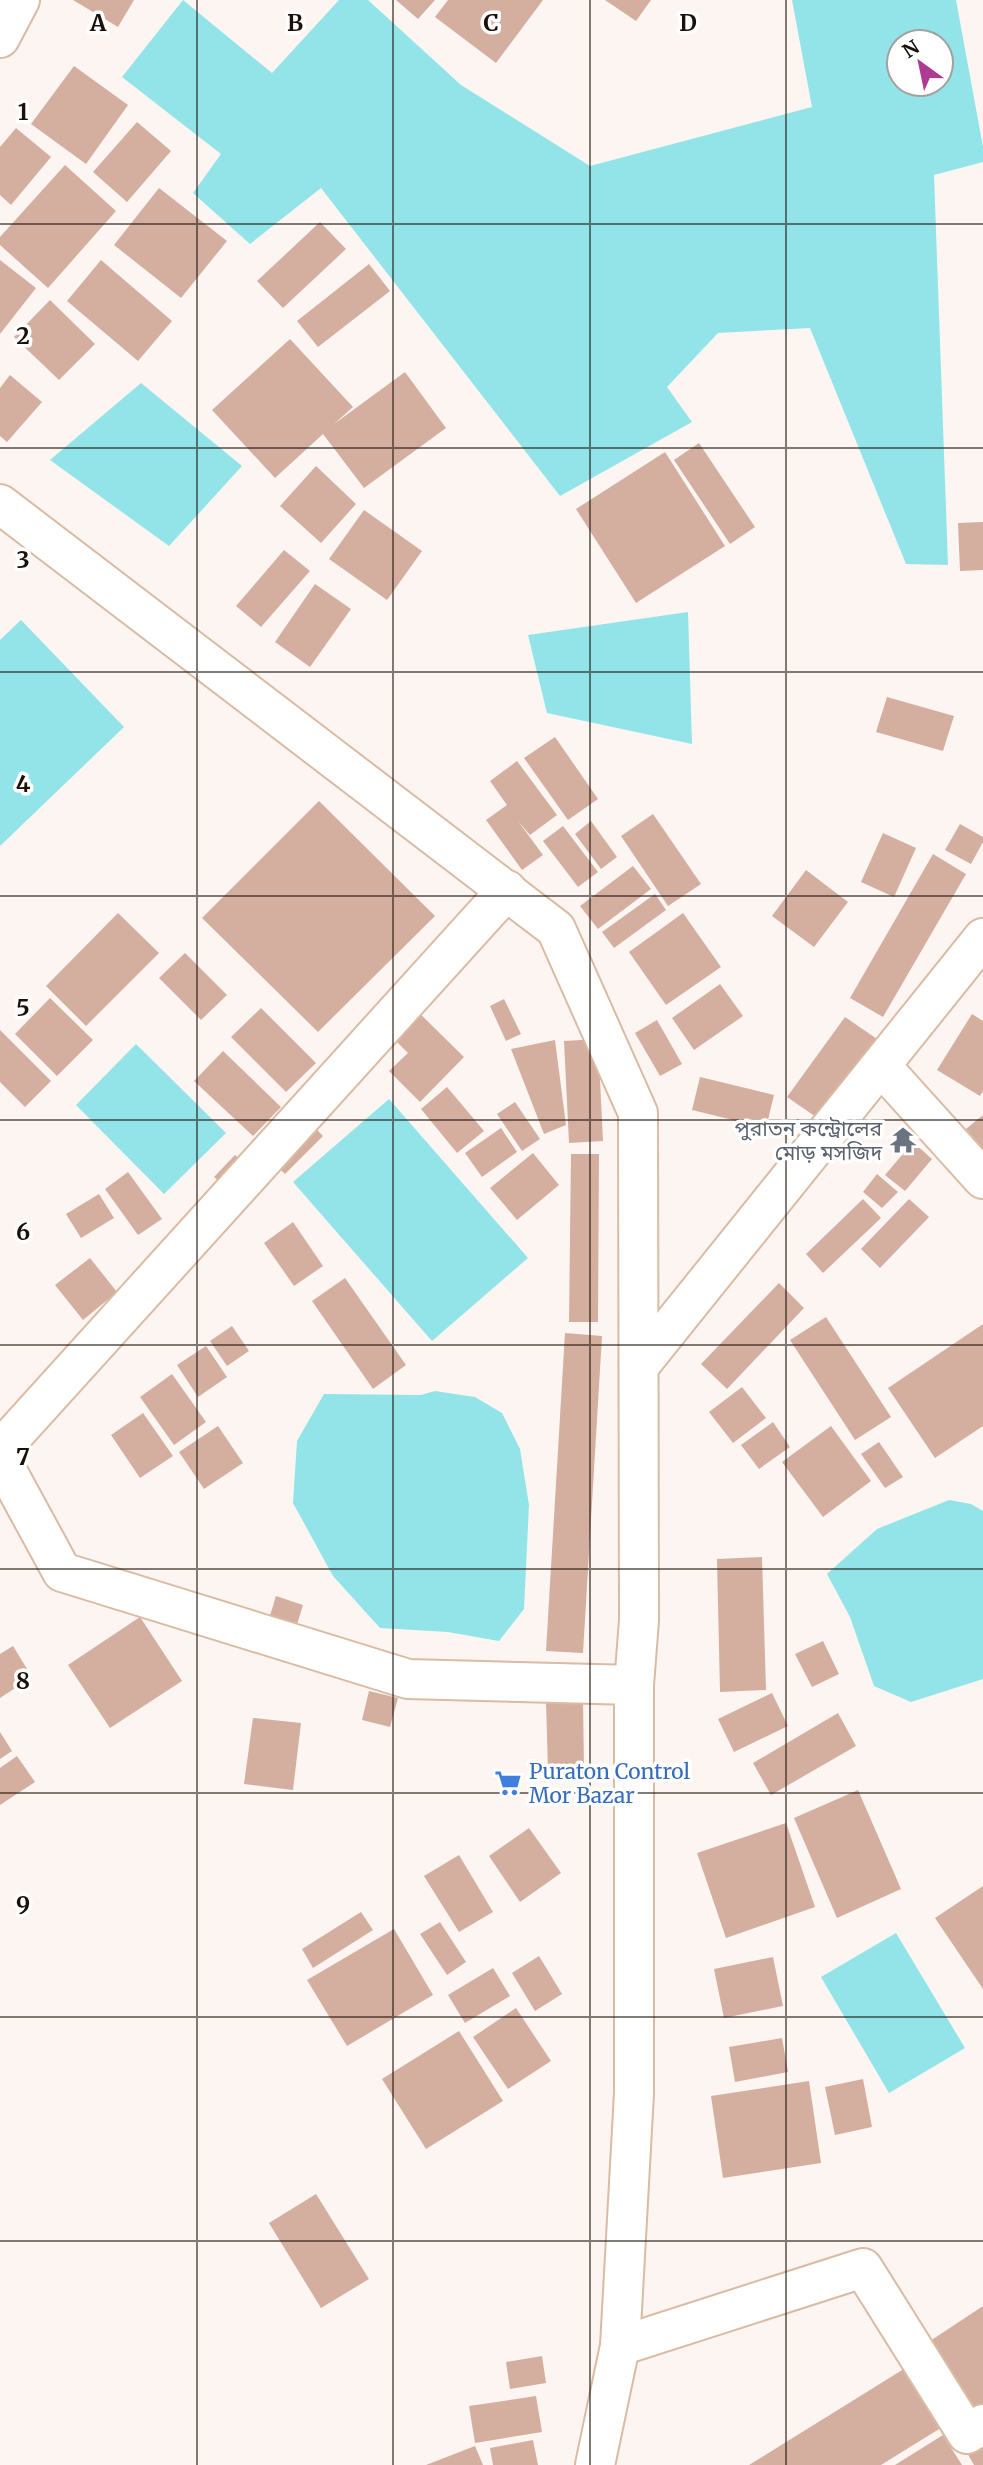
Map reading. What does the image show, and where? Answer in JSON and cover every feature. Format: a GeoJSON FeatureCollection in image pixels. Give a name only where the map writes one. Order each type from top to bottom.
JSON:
{"type":"FeatureCollection","features":[{"type":"Feature","properties":{"kind":"street"},"geometry":{"type":"LineString","coordinates":[[0,38],[20,0]]}},
{"type":"Feature","properties":{"kind":"street"},"geometry":{"type":"LineString","coordinates":[[0,504],[556,929],[638,1113],[639,1620],[634,1685],[634,2093],[620,2346],[595,2465]]}},
{"type":"Feature","properties":{"kind":"street"},"geometry":{"type":"LineString","coordinates":[[0,1450],[506,890]]}},
{"type":"Feature","properties":{"kind":"street"},"geometry":{"type":"LineString","coordinates":[[640,1365],[983,938]]}},
{"type":"Feature","properties":{"kind":"street"},"geometry":{"type":"LineString","coordinates":[[881,1066],[983,1179]]}},
{"type":"Feature","properties":{"kind":"street"},"geometry":{"type":"LineString","coordinates":[[0,1458],[62,1572],[408,1679],[634,1685]]}},
{"type":"Feature","properties":{"kind":"street"},"geometry":{"type":"LineString","coordinates":[[620,2346],[863,2268],[967,2434],[983,2424]]}},
{"type":"Feature","properties":{"kind":"water"},"geometry":{"type":"Polygon","coordinates":[[[183,0],[272,73],[339,0],[368,0],[461,85],[590,166],[812,107],[792,0],[956,0],[983,147],[983,162],[934,175],[948,565],[906,564],[810,328],[718,333],[667,387],[692,422],[560,496],[321,188],[250,244],[193,193],[221,154],[122,77],[183,0]]]}},
{"type":"Feature","properties":{"kind":"water"},"geometry":{"type":"Polygon","coordinates":[[[141,383],[242,466],[169,546],[50,460],[141,383]]]}},
{"type":"Feature","properties":{"kind":"water"},"geometry":{"type":"Polygon","coordinates":[[[688,612],[692,744],[547,713],[528,635],[688,612]]]}},
{"type":"Feature","properties":{"kind":"water"},"geometry":{"type":"Polygon","coordinates":[[[21,620],[124,727],[0,846],[0,640],[21,620]]]}},
{"type":"Feature","properties":{"kind":"water"},"geometry":{"type":"Polygon","coordinates":[[[136,1044],[226,1133],[164,1194],[76,1105],[136,1044]]]}},
{"type":"Feature","properties":{"kind":"water"},"geometry":{"type":"Polygon","coordinates":[[[389,1099],[528,1258],[432,1341],[293,1182],[389,1099]]]}},
{"type":"Feature","properties":{"kind":"water"},"geometry":{"type":"Polygon","coordinates":[[[435,1391],[475,1397],[502,1413],[520,1449],[529,1505],[524,1609],[499,1641],[448,1632],[380,1628],[333,1576],[293,1503],[297,1441],[324,1394],[421,1395],[435,1391]]]}},
{"type":"Feature","properties":{"kind":"water"},"geometry":{"type":"Polygon","coordinates":[[[949,1500],[971,1504],[983,1511],[983,1679],[911,1702],[874,1686],[850,1617],[827,1574],[877,1529],[949,1500]]]}},
{"type":"Feature","properties":{"kind":"water"},"geometry":{"type":"Polygon","coordinates":[[[896,1933],[965,2048],[889,2093],[821,1977],[896,1933]]]}},
{"type":"Feature","properties":{"kind":"building"},"geometry":{"type":"Polygon","coordinates":[[[73,0],[134,0],[118,27],[73,0]]]}},
{"type":"Feature","properties":{"kind":"building"},"geometry":{"type":"Polygon","coordinates":[[[396,0],[435,0],[418,19],[396,0]]]}},
{"type":"Feature","properties":{"kind":"building"},"geometry":{"type":"Polygon","coordinates":[[[448,0],[543,0],[496,63],[435,17],[448,0]]]}},
{"type":"Feature","properties":{"kind":"building"},"geometry":{"type":"Polygon","coordinates":[[[605,0],[651,0],[636,21],[605,0]]]}},
{"type":"Feature","properties":{"kind":"building"},"geometry":{"type":"Polygon","coordinates":[[[74,66],[128,105],[86,164],[31,124],[74,66]]]}},
{"type":"Feature","properties":{"kind":"building"},"geometry":{"type":"Polygon","coordinates":[[[137,122],[171,151],[127,202],[93,172],[137,122]]]}},
{"type":"Feature","properties":{"kind":"building"},"geometry":{"type":"Polygon","coordinates":[[[16,128],[51,157],[11,205],[0,195],[0,147],[16,128]]]}},
{"type":"Feature","properties":{"kind":"building"},"geometry":{"type":"Polygon","coordinates":[[[65,165],[116,211],[48,288],[0,245],[0,237],[65,165]]]}},
{"type":"Feature","properties":{"kind":"building"},"geometry":{"type":"Polygon","coordinates":[[[159,188],[227,241],[181,298],[114,245],[159,188]]]}},
{"type":"Feature","properties":{"kind":"building"},"geometry":{"type":"Polygon","coordinates":[[[320,222],[346,249],[283,308],[257,281],[320,222]]]}},
{"type":"Feature","properties":{"kind":"building"},"geometry":{"type":"Polygon","coordinates":[[[0,260],[36,288],[0,334],[0,260]]]}},
{"type":"Feature","properties":{"kind":"building"},"geometry":{"type":"Polygon","coordinates":[[[101,260],[172,321],[138,361],[67,301],[101,260]]]}},
{"type":"Feature","properties":{"kind":"building"},"geometry":{"type":"Polygon","coordinates":[[[369,264],[390,291],[318,347],[297,321],[369,264]]]}},
{"type":"Feature","properties":{"kind":"building"},"geometry":{"type":"Polygon","coordinates":[[[50,300],[95,344],[59,380],[14,337],[50,300]]]}},
{"type":"Feature","properties":{"kind":"building"},"geometry":{"type":"Polygon","coordinates":[[[290,339],[353,407],[334,424],[405,372],[446,428],[364,488],[323,434],[275,478],[212,410],[290,339]]]}},
{"type":"Feature","properties":{"kind":"building"},"geometry":{"type":"Polygon","coordinates":[[[10,375],[42,402],[7,442],[0,436],[0,388],[10,375]]]}},
{"type":"Feature","properties":{"kind":"building"},"geometry":{"type":"Polygon","coordinates":[[[699,443],[755,527],[730,544],[674,460],[699,443]]]}},
{"type":"Feature","properties":{"kind":"building"},"geometry":{"type":"Polygon","coordinates":[[[665,452],[725,546],[636,603],[576,509],[665,452]]]}},
{"type":"Feature","properties":{"kind":"building"},"geometry":{"type":"Polygon","coordinates":[[[316,466],[356,504],[321,543],[280,506],[316,466]]]}},
{"type":"Feature","properties":{"kind":"building"},"geometry":{"type":"Polygon","coordinates":[[[364,510],[422,551],[387,600],[329,559],[364,510]]]}},
{"type":"Feature","properties":{"kind":"building"},"geometry":{"type":"Polygon","coordinates":[[[983,522],[983,570],[960,571],[958,523],[983,522]]]}},
{"type":"Feature","properties":{"kind":"building"},"geometry":{"type":"Polygon","coordinates":[[[284,550],[310,571],[261,627],[236,606],[284,550]]]}},
{"type":"Feature","properties":{"kind":"building"},"geometry":{"type":"Polygon","coordinates":[[[315,584],[351,609],[310,667],[275,642],[315,584]]]}},
{"type":"Feature","properties":{"kind":"building"},"geometry":{"type":"Polygon","coordinates":[[[887,697],[954,716],[943,751],[876,732],[887,697]]]}},
{"type":"Feature","properties":{"kind":"building"},"geometry":{"type":"Polygon","coordinates":[[[555,737],[598,799],[568,820],[524,758],[555,737]]]}},
{"type":"Feature","properties":{"kind":"building"},"geometry":{"type":"Polygon","coordinates":[[[517,761],[557,815],[530,835],[518,821],[543,855],[522,870],[486,820],[507,805],[490,781],[517,761]]]}},
{"type":"Feature","properties":{"kind":"building"},"geometry":{"type":"Polygon","coordinates":[[[319,801],[435,916],[318,1032],[202,918],[319,801]]]}},
{"type":"Feature","properties":{"kind":"building"},"geometry":{"type":"Polygon","coordinates":[[[653,814],[701,884],[668,906],[621,836],[653,814]]]}},
{"type":"Feature","properties":{"kind":"building"},"geometry":{"type":"Polygon","coordinates":[[[591,821],[617,857],[601,869],[575,834],[591,821]]]}},
{"type":"Feature","properties":{"kind":"building"},"geometry":{"type":"Polygon","coordinates":[[[960,824],[983,837],[971,864],[945,850],[960,824]]]}},
{"type":"Feature","properties":{"kind":"building"},"geometry":{"type":"Polygon","coordinates":[[[563,826],[598,872],[578,887],[543,841],[563,826]]]}},
{"type":"Feature","properties":{"kind":"building"},"geometry":{"type":"Polygon","coordinates":[[[883,833],[916,848],[894,897],[861,882],[883,833]]]}},
{"type":"Feature","properties":{"kind":"building"},"geometry":{"type":"Polygon","coordinates":[[[933,854],[966,874],[883,1017],[850,998],[933,854]]]}},
{"type":"Feature","properties":{"kind":"building"},"geometry":{"type":"Polygon","coordinates":[[[633,866],[651,889],[598,929],[580,906],[633,866]]]}},
{"type":"Feature","properties":{"kind":"building"},"geometry":{"type":"Polygon","coordinates":[[[806,870],[848,902],[814,947],[772,916],[806,870]]]}},
{"type":"Feature","properties":{"kind":"building"},"geometry":{"type":"Polygon","coordinates":[[[655,894],[666,910],[614,948],[602,932],[655,894]]]}},
{"type":"Feature","properties":{"kind":"building"},"geometry":{"type":"Polygon","coordinates":[[[118,913],[159,953],[86,1026],[46,986],[118,913]]]}},
{"type":"Feature","properties":{"kind":"building"},"geometry":{"type":"Polygon","coordinates":[[[683,913],[721,967],[666,1005],[629,952],[683,913]]]}},
{"type":"Feature","properties":{"kind":"building"},"geometry":{"type":"Polygon","coordinates":[[[185,953],[227,995],[201,1020],[159,978],[185,953]]]}},
{"type":"Feature","properties":{"kind":"building"},"geometry":{"type":"Polygon","coordinates":[[[720,984],[743,1016],[694,1050],[672,1018],[720,984]]]}},
{"type":"Feature","properties":{"kind":"building"},"geometry":{"type":"Polygon","coordinates":[[[50,998],[93,1040],[57,1076],[15,1034],[50,998]]]}},
{"type":"Feature","properties":{"kind":"building"},"geometry":{"type":"Polygon","coordinates":[[[504,999],[521,1034],[506,1041],[490,1006],[504,999]]]}},
{"type":"Feature","properties":{"kind":"building"},"geometry":{"type":"Polygon","coordinates":[[[410,1004],[464,1057],[420,1102],[389,1071],[408,1053],[384,1029],[410,1004]]]}},
{"type":"Feature","properties":{"kind":"building"},"geometry":{"type":"Polygon","coordinates":[[[261,1008],[316,1063],[286,1092],[231,1037],[261,1008]]]}},
{"type":"Feature","properties":{"kind":"building"},"geometry":{"type":"Polygon","coordinates":[[[972,1014],[983,1021],[983,1091],[980,1096],[937,1070],[972,1014]]]}},
{"type":"Feature","properties":{"kind":"building"},"geometry":{"type":"Polygon","coordinates":[[[845,1017],[877,1039],[819,1119],[787,1097],[845,1017]]]}},
{"type":"Feature","properties":{"kind":"building"},"geometry":{"type":"Polygon","coordinates":[[[657,1020],[682,1064],[660,1076],[635,1033],[657,1020]]]}},
{"type":"Feature","properties":{"kind":"building"},"geometry":{"type":"Polygon","coordinates":[[[0,1030],[51,1081],[25,1107],[0,1082],[0,1030]]]}},
{"type":"Feature","properties":{"kind":"building"},"geometry":{"type":"Polygon","coordinates":[[[598,1039],[603,1141],[569,1143],[564,1041],[598,1039]]]}},
{"type":"Feature","properties":{"kind":"building"},"geometry":{"type":"Polygon","coordinates":[[[555,1040],[566,1125],[544,1134],[511,1049],[555,1040]]]}},
{"type":"Feature","properties":{"kind":"building"},"geometry":{"type":"Polygon","coordinates":[[[223,1051],[281,1107],[253,1136],[194,1081],[223,1051]]]}},
{"type":"Feature","properties":{"kind":"building"},"geometry":{"type":"Polygon","coordinates":[[[700,1077],[774,1095],[766,1128],[692,1110],[700,1077]]]}},
{"type":"Feature","properties":{"kind":"building"},"geometry":{"type":"Polygon","coordinates":[[[447,1087],[484,1131],[457,1153],[421,1109],[447,1087]]]}},
{"type":"Feature","properties":{"kind":"building"},"geometry":{"type":"Polygon","coordinates":[[[515,1102],[540,1139],[522,1151],[497,1114],[515,1102]]]}},
{"type":"Feature","properties":{"kind":"building"},"geometry":{"type":"Polygon","coordinates":[[[983,1115],[983,1149],[966,1129],[983,1115]]]}},
{"type":"Feature","properties":{"kind":"building"},"geometry":{"type":"Polygon","coordinates":[[[307,1120],[323,1136],[285,1174],[269,1158],[307,1120]]]}},
{"type":"Feature","properties":{"kind":"building"},"geometry":{"type":"Polygon","coordinates":[[[501,1128],[517,1152],[482,1177],[465,1153],[501,1128]]]}},
{"type":"Feature","properties":{"kind":"building"},"geometry":{"type":"Polygon","coordinates":[[[913,1142],[932,1159],[905,1191],[885,1175],[913,1142]]]}},
{"type":"Feature","properties":{"kind":"building"},"geometry":{"type":"Polygon","coordinates":[[[533,1153],[559,1185],[517,1220],[490,1188],[533,1153]]]}},
{"type":"Feature","properties":{"kind":"building"},"geometry":{"type":"Polygon","coordinates":[[[571,1154],[599,1154],[598,1322],[569,1322],[571,1154]]]}},
{"type":"Feature","properties":{"kind":"building"},"geometry":{"type":"Polygon","coordinates":[[[235,1155],[248,1167],[227,1188],[214,1177],[235,1155]]]}},
{"type":"Feature","properties":{"kind":"building"},"geometry":{"type":"Polygon","coordinates":[[[128,1172],[162,1219],[138,1235],[105,1189],[128,1172]]]}},
{"type":"Feature","properties":{"kind":"building"},"geometry":{"type":"Polygon","coordinates":[[[877,1174],[898,1192],[882,1208],[863,1192],[877,1174]]]}},
{"type":"Feature","properties":{"kind":"building"},"geometry":{"type":"Polygon","coordinates":[[[99,1194],[114,1218],[81,1238],[66,1214],[99,1194]]]}},
{"type":"Feature","properties":{"kind":"building"},"geometry":{"type":"Polygon","coordinates":[[[863,1199],[881,1218],[823,1273],[806,1254],[863,1199]]]}},
{"type":"Feature","properties":{"kind":"building"},"geometry":{"type":"Polygon","coordinates":[[[909,1199],[929,1217],[880,1268],[861,1249],[909,1199]]]}},
{"type":"Feature","properties":{"kind":"building"},"geometry":{"type":"Polygon","coordinates":[[[293,1222],[323,1266],[294,1286],[264,1243],[293,1222]]]}},
{"type":"Feature","properties":{"kind":"building"},"geometry":{"type":"Polygon","coordinates":[[[90,1258],[117,1292],[83,1320],[55,1285],[90,1258]]]}},
{"type":"Feature","properties":{"kind":"building"},"geometry":{"type":"Polygon","coordinates":[[[345,1278],[406,1365],[373,1389],[312,1301],[345,1278]]]}},
{"type":"Feature","properties":{"kind":"building"},"geometry":{"type":"Polygon","coordinates":[[[779,1283],[804,1308],[727,1389],[701,1364],[779,1283]]]}},
{"type":"Feature","properties":{"kind":"building"},"geometry":{"type":"Polygon","coordinates":[[[826,1317],[891,1417],[855,1440],[790,1340],[826,1317]]]}},
{"type":"Feature","properties":{"kind":"building"},"geometry":{"type":"Polygon","coordinates":[[[983,1324],[983,1426],[935,1458],[888,1388],[983,1324]]]}},
{"type":"Feature","properties":{"kind":"building"},"geometry":{"type":"Polygon","coordinates":[[[232,1326],[249,1351],[227,1366],[210,1341],[232,1326]]]}},
{"type":"Feature","properties":{"kind":"building"},"geometry":{"type":"Polygon","coordinates":[[[565,1333],[602,1336],[583,1653],[546,1651],[565,1333]]]}},
{"type":"Feature","properties":{"kind":"building"},"geometry":{"type":"Polygon","coordinates":[[[206,1346],[227,1377],[198,1397],[177,1365],[206,1346]]]}},
{"type":"Feature","properties":{"kind":"building"},"geometry":{"type":"Polygon","coordinates":[[[172,1374],[206,1422],[174,1445],[140,1397],[172,1374]]]}},
{"type":"Feature","properties":{"kind":"building"},"geometry":{"type":"Polygon","coordinates":[[[742,1387],[766,1418],[733,1443],[709,1412],[742,1387]]]}},
{"type":"Feature","properties":{"kind":"building"},"geometry":{"type":"Polygon","coordinates":[[[143,1413],[173,1456],[140,1478],[111,1435],[143,1413]]]}},
{"type":"Feature","properties":{"kind":"building"},"geometry":{"type":"Polygon","coordinates":[[[773,1422],[790,1447],[759,1469],[741,1445],[773,1422]]]}},
{"type":"Feature","properties":{"kind":"building"},"geometry":{"type":"Polygon","coordinates":[[[218,1426],[243,1463],[204,1489],[179,1452],[218,1426]]]}},
{"type":"Feature","properties":{"kind":"building"},"geometry":{"type":"Polygon","coordinates":[[[831,1426],[871,1481],[823,1517],[782,1462],[831,1426]]]}},
{"type":"Feature","properties":{"kind":"building"},"geometry":{"type":"Polygon","coordinates":[[[879,1442],[903,1477],[885,1488],[861,1454],[879,1442]]]}},
{"type":"Feature","properties":{"kind":"building"},"geometry":{"type":"Polygon","coordinates":[[[762,1557],[766,1690],[720,1692],[717,1559],[762,1557]]]}},
{"type":"Feature","properties":{"kind":"building"},"geometry":{"type":"Polygon","coordinates":[[[276,1596],[303,1605],[295,1631],[268,1622],[276,1596]]]}},
{"type":"Feature","properties":{"kind":"building"},"geometry":{"type":"Polygon","coordinates":[[[140,1617],[182,1681],[110,1728],[68,1665],[140,1617]]]}},
{"type":"Feature","properties":{"kind":"building"},"geometry":{"type":"Polygon","coordinates":[[[823,1641],[839,1674],[812,1687],[795,1654],[823,1641]]]}},
{"type":"Feature","properties":{"kind":"building"},"geometry":{"type":"Polygon","coordinates":[[[13,1646],[32,1677],[0,1698],[0,1654],[13,1646]]]}},
{"type":"Feature","properties":{"kind":"building"},"geometry":{"type":"Polygon","coordinates":[[[369,1691],[398,1698],[390,1727],[362,1720],[369,1691]]]}},
{"type":"Feature","properties":{"kind":"building"},"geometry":{"type":"Polygon","coordinates":[[[772,1693],[788,1726],[734,1752],[718,1719],[772,1693]]]}},
{"type":"Feature","properties":{"kind":"building"},"geometry":{"type":"Polygon","coordinates":[[[583,1699],[584,1771],[548,1771],[546,1701],[583,1699]]]}},
{"type":"Feature","properties":{"kind":"building"},"geometry":{"type":"Polygon","coordinates":[[[838,1713],[856,1746],[771,1795],[753,1763],[838,1713]]]}},
{"type":"Feature","properties":{"kind":"building"},"geometry":{"type":"Polygon","coordinates":[[[253,1718],[301,1723],[293,1790],[244,1784],[253,1718]]]}},
{"type":"Feature","properties":{"kind":"building"},"geometry":{"type":"Polygon","coordinates":[[[0,1732],[12,1751],[0,1759],[0,1732]]]}},
{"type":"Feature","properties":{"kind":"building"},"geometry":{"type":"Polygon","coordinates":[[[17,1756],[35,1782],[0,1805],[0,1768],[17,1756]]]}},
{"type":"Feature","properties":{"kind":"building"},"geometry":{"type":"Polygon","coordinates":[[[858,1790],[901,1889],[837,1918],[794,1818],[858,1790]]]}},
{"type":"Feature","properties":{"kind":"building"},"geometry":{"type":"Polygon","coordinates":[[[786,1823],[815,1907],[726,1938],[697,1853],[786,1823]]]}},
{"type":"Feature","properties":{"kind":"building"},"geometry":{"type":"Polygon","coordinates":[[[529,1828],[561,1873],[520,1902],[489,1856],[529,1828]]]}},
{"type":"Feature","properties":{"kind":"building"},"geometry":{"type":"Polygon","coordinates":[[[459,1855],[493,1912],[459,1932],[424,1876],[459,1855]]]}},
{"type":"Feature","properties":{"kind":"building"},"geometry":{"type":"Polygon","coordinates":[[[983,1886],[983,1989],[935,1918],[983,1886]]]}},
{"type":"Feature","properties":{"kind":"building"},"geometry":{"type":"Polygon","coordinates":[[[361,1912],[373,1930],[313,1968],[302,1949],[361,1912]]]}},
{"type":"Feature","properties":{"kind":"building"},"geometry":{"type":"Polygon","coordinates":[[[440,1922],[466,1962],[447,1975],[420,1934],[440,1922]]]}},
{"type":"Feature","properties":{"kind":"building"},"geometry":{"type":"Polygon","coordinates":[[[394,1929],[433,1995],[347,2046],[307,1980],[394,1929]]]}},
{"type":"Feature","properties":{"kind":"building"},"geometry":{"type":"Polygon","coordinates":[[[539,1956],[562,1994],[535,2011],[512,1973],[539,1956]]]}},
{"type":"Feature","properties":{"kind":"building"},"geometry":{"type":"Polygon","coordinates":[[[773,1957],[783,2006],[724,2018],[714,1969],[773,1957]]]}},
{"type":"Feature","properties":{"kind":"building"},"geometry":{"type":"Polygon","coordinates":[[[493,1968],[510,1996],[465,2023],[448,1995],[493,1968]]]}},
{"type":"Feature","properties":{"kind":"building"},"geometry":{"type":"Polygon","coordinates":[[[516,2008],[551,2061],[508,2089],[473,2037],[516,2008]]]}},
{"type":"Feature","properties":{"kind":"building"},"geometry":{"type":"Polygon","coordinates":[[[459,2031],[503,2101],[426,2149],[382,2079],[459,2031]]]}},
{"type":"Feature","properties":{"kind":"building"},"geometry":{"type":"Polygon","coordinates":[[[782,2038],[788,2072],[735,2082],[729,2047],[782,2038]]]}},
{"type":"Feature","properties":{"kind":"building"},"geometry":{"type":"Polygon","coordinates":[[[863,2079],[872,2127],[835,2135],[825,2087],[863,2079]]]}},
{"type":"Feature","properties":{"kind":"building"},"geometry":{"type":"Polygon","coordinates":[[[809,2081],[821,2163],[723,2178],[711,2096],[809,2081]]]}},
{"type":"Feature","properties":{"kind":"building"},"geometry":{"type":"Polygon","coordinates":[[[316,2194],[369,2279],[321,2308],[269,2223],[316,2194]]]}},
{"type":"Feature","properties":{"kind":"building"},"geometry":{"type":"Polygon","coordinates":[[[983,2306],[983,2409],[968,2419],[921,2347],[983,2306]]]}},
{"type":"Feature","properties":{"kind":"building"},"geometry":{"type":"Polygon","coordinates":[[[542,2356],[546,2383],[510,2389],[506,2362],[542,2356]]]}},
{"type":"Feature","properties":{"kind":"building"},"geometry":{"type":"Polygon","coordinates":[[[907,2367],[944,2426],[881,2465],[749,2465],[907,2367]]]}},
{"type":"Feature","properties":{"kind":"building"},"geometry":{"type":"Polygon","coordinates":[[[536,2396],[542,2432],[475,2443],[469,2406],[536,2396]]]}},
{"type":"Feature","properties":{"kind":"building"},"geometry":{"type":"Polygon","coordinates":[[[943,2435],[962,2465],[895,2465],[943,2435]]]}},
{"type":"Feature","properties":{"kind":"building"},"geometry":{"type":"Polygon","coordinates":[[[533,2440],[538,2465],[493,2465],[490,2448],[533,2440]]]}},
{"type":"Feature","properties":{"kind":"building"},"geometry":{"type":"Polygon","coordinates":[[[983,2440],[983,2465],[974,2465],[966,2451],[983,2440]]]}},
{"type":"Feature","properties":{"kind":"building"},"geometry":{"type":"Polygon","coordinates":[[[475,2446],[483,2465],[426,2465],[475,2446]]]}},
{"type":"Feature","properties":{"kind":"place","name":"পুরাতন কন্ট্রোলের মোড় মসজিদ"},"geometry":{"type":"Point","coordinates":[903,1140]}},
{"type":"Feature","properties":{"kind":"place","name":"Puraton Control Mor Bazar"},"geometry":{"type":"Point","coordinates":[508,1783]}}]}
